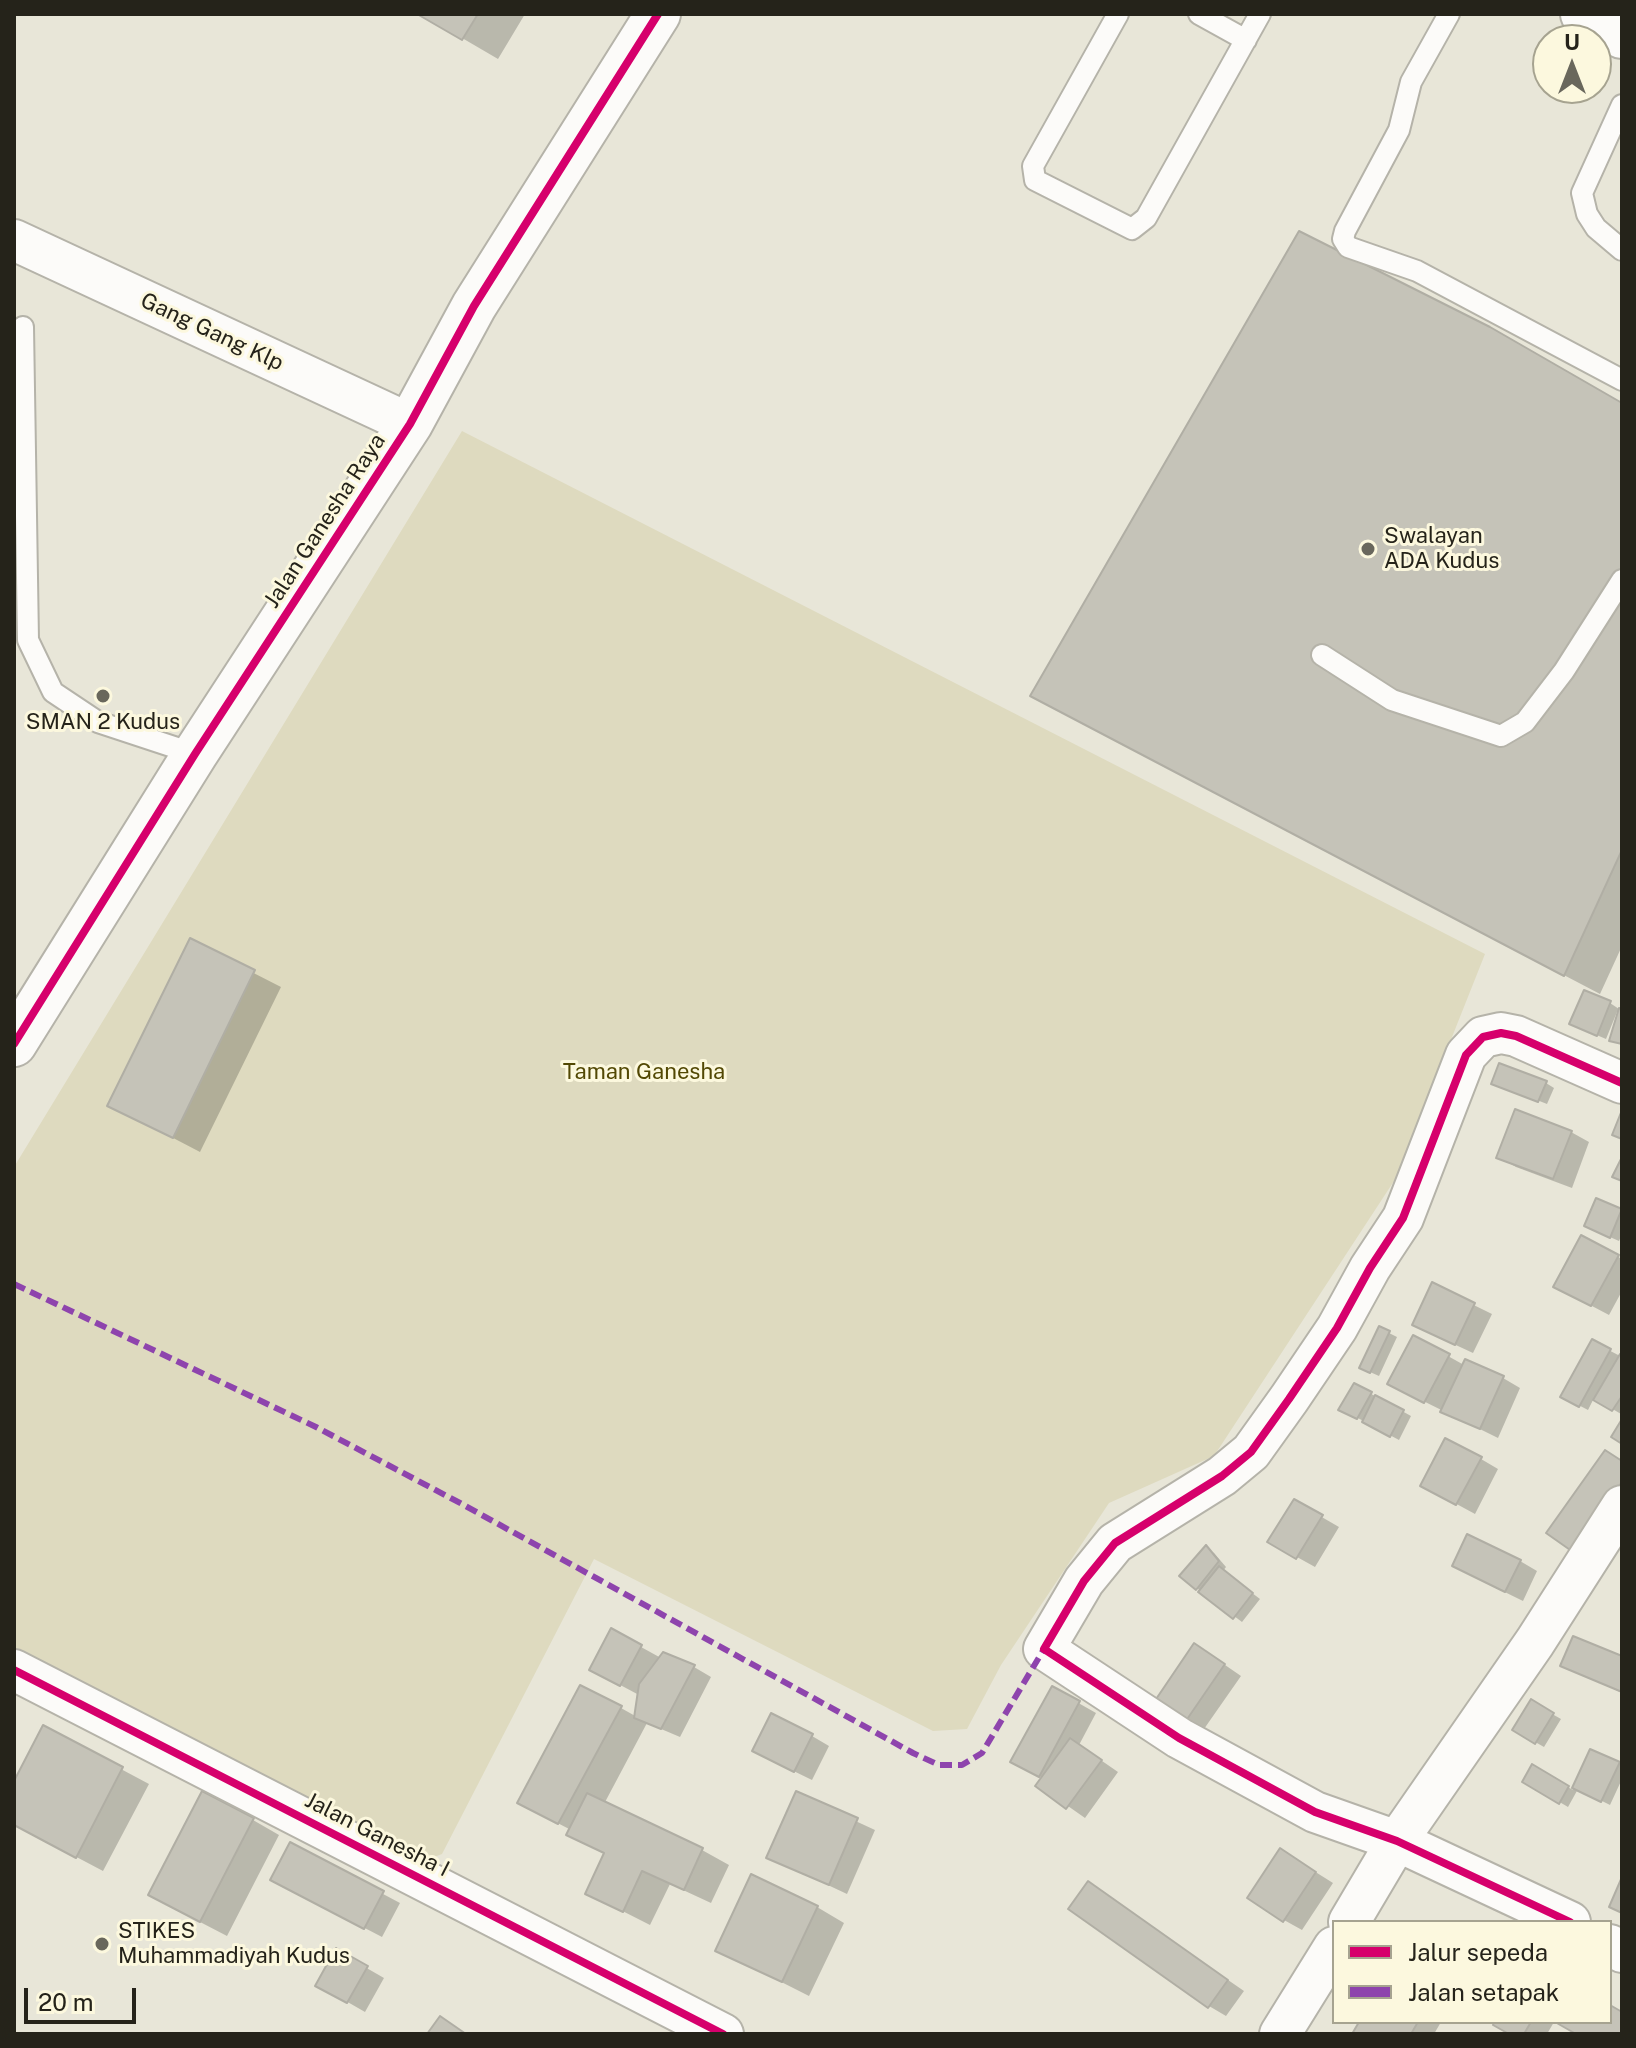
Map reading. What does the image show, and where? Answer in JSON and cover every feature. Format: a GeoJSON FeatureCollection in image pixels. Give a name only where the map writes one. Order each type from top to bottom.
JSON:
{"type":"FeatureCollection","features":[{"type":"Feature","properties":{"kind":"street","name":"Jalan Ganesha Raya"},"geometry":{"type":"LineString","coordinates":[[14,1044],[195,754],[410,424],[474,306],[658,14]]}},
{"type":"Feature","properties":{"kind":"street"},"geometry":{"type":"LineString","coordinates":[[1583,14],[1622,36]]}},
{"type":"Feature","properties":{"kind":"street","name":"Gang Gang Klp"},"geometry":{"type":"LineString","coordinates":[[14,240],[410,424]]}},
{"type":"Feature","properties":{"kind":"street"},"geometry":{"type":"LineString","coordinates":[[1566,1920],[1397,1841],[1315,1812],[1179,1738],[1044,1649],[1084,1581],[1115,1543],[1222,1476],[1251,1452],[1337,1328],[1370,1268],[1403,1218],[1466,1055],[1483,1037],[1501,1033],[1516,1036],[1622,1083]]}},
{"type":"Feature","properties":{"kind":"street"},"geometry":{"type":"LineString","coordinates":[[1350,1920],[1397,1841],[1527,1655],[1622,1506]]}},
{"type":"Feature","properties":{"kind":"street","name":"Jalan Ganesha I"},"geometry":{"type":"LineString","coordinates":[[14,1670],[723,2034]]}},
{"type":"Feature","properties":{"kind":"street"},"geometry":{"type":"LineString","coordinates":[[1280,2034],[1332,1950]]}},
{"type":"Feature","properties":{"kind":"lane"},"geometry":{"type":"LineString","coordinates":[[1118,14],[1033,166],[1035,180],[1132,229],[1146,218],[1260,14]]}},
{"type":"Feature","properties":{"kind":"lane"},"geometry":{"type":"LineString","coordinates":[[1199,14],[1246,40]]}},
{"type":"Feature","properties":{"kind":"lane"},"geometry":{"type":"LineString","coordinates":[[1449,14],[1411,82],[1399,130],[1343,239],[1348,247],[1417,271],[1622,380]]}},
{"type":"Feature","properties":{"kind":"lane"},"geometry":{"type":"LineString","coordinates":[[1622,105],[1582,193],[1587,214],[1596,228],[1622,250]]}},
{"type":"Feature","properties":{"kind":"lane"},"geometry":{"type":"LineString","coordinates":[[23,327],[19,503],[28,640],[53,692],[98,722],[195,754]]}},
{"type":"Feature","properties":{"kind":"lane"},"geometry":{"type":"LineString","coordinates":[[1322,655],[1392,700],[1501,736],[1525,722],[1564,671],[1622,580]]}},
{"type":"Feature","properties":{"kind":"green space","name":"Taman Ganesha"},"geometry":{"type":"Polygon","coordinates":[[[462,431],[1485,954],[1396,1178],[1214,1456],[1109,1503],[1001,1665],[967,1729],[933,1731],[594,1559],[442,1854],[424,1861],[14,1649],[14,1167],[462,431]]]}},
{"type":"Feature","properties":{"kind":"building"},"geometry":{"type":"Polygon","coordinates":[[[417,14],[478,14],[462,40],[417,14]]]}},
{"type":"Feature","properties":{"kind":"building","name":"Swalayan ADA Kudus"},"geometry":{"type":"Polygon","coordinates":[[[1299,231],[1490,327],[1622,403],[1622,850],[1564,976],[1030,696],[1299,231]]]}},
{"type":"Feature","properties":{"kind":"building"},"geometry":{"type":"Polygon","coordinates":[[[190,938],[255,970],[173,1138],[107,1106],[190,938]]]}},
{"type":"Feature","properties":{"kind":"building"},"geometry":{"type":"Polygon","coordinates":[[[1584,990],[1611,1001],[1597,1036],[1569,1024],[1584,990]]]}},
{"type":"Feature","properties":{"kind":"building"},"geometry":{"type":"Polygon","coordinates":[[[1619,1008],[1622,1009],[1622,1044],[1609,1041],[1619,1008]]]}},
{"type":"Feature","properties":{"kind":"building"},"geometry":{"type":"Polygon","coordinates":[[[1499,1063],[1547,1081],[1538,1102],[1491,1084],[1499,1063]]]}},
{"type":"Feature","properties":{"kind":"building"},"geometry":{"type":"Polygon","coordinates":[[[1515,1109],[1572,1131],[1553,1179],[1496,1158],[1515,1109]]]}},
{"type":"Feature","properties":{"kind":"building"},"geometry":{"type":"Polygon","coordinates":[[[1622,1110],[1622,1139],[1612,1135],[1622,1110]]]}},
{"type":"Feature","properties":{"kind":"building"},"geometry":{"type":"Polygon","coordinates":[[[1622,1157],[1622,1181],[1612,1177],[1622,1157]]]}},
{"type":"Feature","properties":{"kind":"building"},"geometry":{"type":"Polygon","coordinates":[[[1596,1198],[1622,1209],[1610,1238],[1584,1226],[1596,1198]]]}},
{"type":"Feature","properties":{"kind":"building"},"geometry":{"type":"Polygon","coordinates":[[[1581,1235],[1619,1255],[1591,1306],[1553,1287],[1581,1235]]]}},
{"type":"Feature","properties":{"kind":"building"},"geometry":{"type":"Polygon","coordinates":[[[1432,1282],[1475,1303],[1455,1345],[1412,1325],[1432,1282]]]}},
{"type":"Feature","properties":{"kind":"building"},"geometry":{"type":"Polygon","coordinates":[[[1379,1326],[1390,1331],[1370,1373],[1359,1368],[1379,1326]]]}},
{"type":"Feature","properties":{"kind":"building"},"geometry":{"type":"Polygon","coordinates":[[[1413,1335],[1450,1354],[1424,1403],[1387,1384],[1413,1335]]]}},
{"type":"Feature","properties":{"kind":"building"},"geometry":{"type":"Polygon","coordinates":[[[1592,1339],[1611,1349],[1579,1407],[1560,1397],[1592,1339]]]}},
{"type":"Feature","properties":{"kind":"building"},"geometry":{"type":"Polygon","coordinates":[[[1620,1354],[1622,1396],[1612,1411],[1593,1400],[1620,1354]]]}},
{"type":"Feature","properties":{"kind":"building"},"geometry":{"type":"Polygon","coordinates":[[[1465,1359],[1504,1376],[1480,1429],[1440,1412],[1465,1359]]]}},
{"type":"Feature","properties":{"kind":"building"},"geometry":{"type":"Polygon","coordinates":[[[1354,1383],[1372,1392],[1357,1419],[1338,1410],[1354,1383]]]}},
{"type":"Feature","properties":{"kind":"building"},"geometry":{"type":"Polygon","coordinates":[[[1375,1395],[1404,1410],[1390,1437],[1362,1422],[1375,1395]]]}},
{"type":"Feature","properties":{"kind":"building"},"geometry":{"type":"Polygon","coordinates":[[[1622,1419],[1622,1444],[1611,1437],[1622,1419]]]}},
{"type":"Feature","properties":{"kind":"building"},"geometry":{"type":"Polygon","coordinates":[[[1445,1438],[1482,1457],[1456,1505],[1420,1486],[1445,1438]]]}},
{"type":"Feature","properties":{"kind":"building"},"geometry":{"type":"Polygon","coordinates":[[[1605,1450],[1622,1461],[1622,1482],[1573,1552],[1546,1533],[1605,1450]]]}},
{"type":"Feature","properties":{"kind":"building"},"geometry":{"type":"Polygon","coordinates":[[[1294,1499],[1323,1515],[1296,1559],[1267,1542],[1294,1499]]]}},
{"type":"Feature","properties":{"kind":"building"},"geometry":{"type":"Polygon","coordinates":[[[1467,1534],[1521,1560],[1505,1592],[1452,1566],[1467,1534]]]}},
{"type":"Feature","properties":{"kind":"building"},"geometry":{"type":"Polygon","coordinates":[[[1206,1545],[1219,1561],[1196,1590],[1179,1576],[1206,1545]]]}},
{"type":"Feature","properties":{"kind":"building"},"geometry":{"type":"Polygon","coordinates":[[[1219,1566],[1253,1593],[1233,1619],[1198,1592],[1219,1566]]]}},
{"type":"Feature","properties":{"kind":"building"},"geometry":{"type":"Polygon","coordinates":[[[611,1628],[642,1645],[620,1686],[589,1670],[611,1628]]]}},
{"type":"Feature","properties":{"kind":"building"},"geometry":{"type":"Polygon","coordinates":[[[1573,1636],[1622,1656],[1622,1692],[1560,1666],[1573,1636]]]}},
{"type":"Feature","properties":{"kind":"building"},"geometry":{"type":"Polygon","coordinates":[[[1194,1643],[1225,1664],[1179,1731],[1148,1711],[1194,1643]]]}},
{"type":"Feature","properties":{"kind":"building"},"geometry":{"type":"Polygon","coordinates":[[[663,1652],[695,1665],[661,1729],[634,1718],[639,1684],[663,1652]]]}},
{"type":"Feature","properties":{"kind":"building"},"geometry":{"type":"Polygon","coordinates":[[[580,1685],[622,1706],[558,1824],[517,1803],[580,1685]]]}},
{"type":"Feature","properties":{"kind":"building"},"geometry":{"type":"Polygon","coordinates":[[[1052,1686],[1080,1701],[1039,1777],[1010,1762],[1052,1686]]]}},
{"type":"Feature","properties":{"kind":"building"},"geometry":{"type":"Polygon","coordinates":[[[1531,1699],[1554,1713],[1535,1744],[1512,1730],[1531,1699]]]}},
{"type":"Feature","properties":{"kind":"building"},"geometry":{"type":"Polygon","coordinates":[[[771,1713],[813,1734],[794,1772],[752,1751],[771,1713]]]}},
{"type":"Feature","properties":{"kind":"building"},"geometry":{"type":"Polygon","coordinates":[[[43,1725],[123,1767],[76,1858],[14,1825],[14,1781],[43,1725]]]}},
{"type":"Feature","properties":{"kind":"building"},"geometry":{"type":"Polygon","coordinates":[[[1070,1738],[1102,1760],[1066,1809],[1035,1786],[1070,1738]]]}},
{"type":"Feature","properties":{"kind":"building"},"geometry":{"type":"Polygon","coordinates":[[[1590,1749],[1620,1762],[1601,1802],[1572,1788],[1590,1749]]]}},
{"type":"Feature","properties":{"kind":"building"},"geometry":{"type":"Polygon","coordinates":[[[1532,1764],[1569,1786],[1559,1804],[1522,1782],[1532,1764]]]}},
{"type":"Feature","properties":{"kind":"building"},"geometry":{"type":"Polygon","coordinates":[[[202,1791],[254,1818],[200,1922],[148,1895],[202,1791]]]}},
{"type":"Feature","properties":{"kind":"building"},"geometry":{"type":"Polygon","coordinates":[[[796,1791],[858,1818],[829,1885],[766,1858],[796,1791]]]}},
{"type":"Feature","properties":{"kind":"building"},"geometry":{"type":"Polygon","coordinates":[[[587,1793],[703,1848],[684,1890],[642,1871],[623,1912],[585,1894],[604,1853],[566,1835],[587,1793]]]}},
{"type":"Feature","properties":{"kind":"building"},"geometry":{"type":"Polygon","coordinates":[[[290,1842],[384,1891],[364,1929],[270,1880],[290,1842]]]}},
{"type":"Feature","properties":{"kind":"building"},"geometry":{"type":"Polygon","coordinates":[[[1280,1848],[1316,1872],[1283,1922],[1247,1898],[1280,1848]]]}},
{"type":"Feature","properties":{"kind":"building"},"geometry":{"type":"Polygon","coordinates":[[[751,1874],[818,1906],[782,1982],[715,1951],[751,1874]]]}},
{"type":"Feature","properties":{"kind":"building"},"geometry":{"type":"Polygon","coordinates":[[[1622,1877],[1622,1913],[1609,1907],[1622,1877]]]}},
{"type":"Feature","properties":{"kind":"building"},"geometry":{"type":"Polygon","coordinates":[[[1088,1881],[1228,1980],[1208,2008],[1068,1909],[1088,1881]]]}},
{"type":"Feature","properties":{"kind":"building"},"geometry":{"type":"Polygon","coordinates":[[[336,1948],[368,1966],[347,2003],[315,1986],[336,1948]]]}},
{"type":"Feature","properties":{"kind":"building"},"geometry":{"type":"Polygon","coordinates":[[[1612,2006],[1622,2012],[1622,2034],[1576,2034],[1558,2024],[1612,2024],[1612,2006]]]}},
{"type":"Feature","properties":{"kind":"building"},"geometry":{"type":"Polygon","coordinates":[[[440,2016],[466,2034],[427,2034],[440,2016]]]}},
{"type":"Feature","properties":{"kind":"building"},"geometry":{"type":"Polygon","coordinates":[[[1358,2024],[1417,2024],[1411,2034],[1352,2034],[1358,2024]]]}},
{"type":"Feature","properties":{"kind":"building"},"geometry":{"type":"Polygon","coordinates":[[[1530,2024],[1524,2034],[1509,2034],[1493,2025],[1530,2024]]]}},
{"type":"Feature","properties":{"kind":"marked path"},"geometry":{"type":"LineString","coordinates":[[14,1284],[316,1427],[939,1765],[962,1765],[982,1753],[1044,1649]]}},
{"type":"Feature","properties":{"kind":"cycle path"},"geometry":{"type":"LineString","coordinates":[[14,1044],[195,754],[410,424],[474,306],[658,14]]}},
{"type":"Feature","properties":{"kind":"cycle path"},"geometry":{"type":"LineString","coordinates":[[1566,1920],[1397,1841],[1315,1812],[1179,1738],[1044,1649],[1084,1581],[1115,1543],[1222,1476],[1251,1452],[1337,1328],[1370,1268],[1403,1218],[1466,1055],[1483,1037],[1501,1033],[1516,1036],[1622,1083]]}},
{"type":"Feature","properties":{"kind":"cycle path"},"geometry":{"type":"LineString","coordinates":[[14,1670],[723,2034]]}},
{"type":"Feature","properties":{"kind":"place","name":"Swalayan ADA Kudus"},"geometry":{"type":"Point","coordinates":[1368,549]}},
{"type":"Feature","properties":{"kind":"place","name":"SMAN 2 Kudus"},"geometry":{"type":"Point","coordinates":[103,696]}},
{"type":"Feature","properties":{"kind":"place","name":"STIKES Muhammadiyah Kudus"},"geometry":{"type":"Point","coordinates":[102,1944]}}]}
